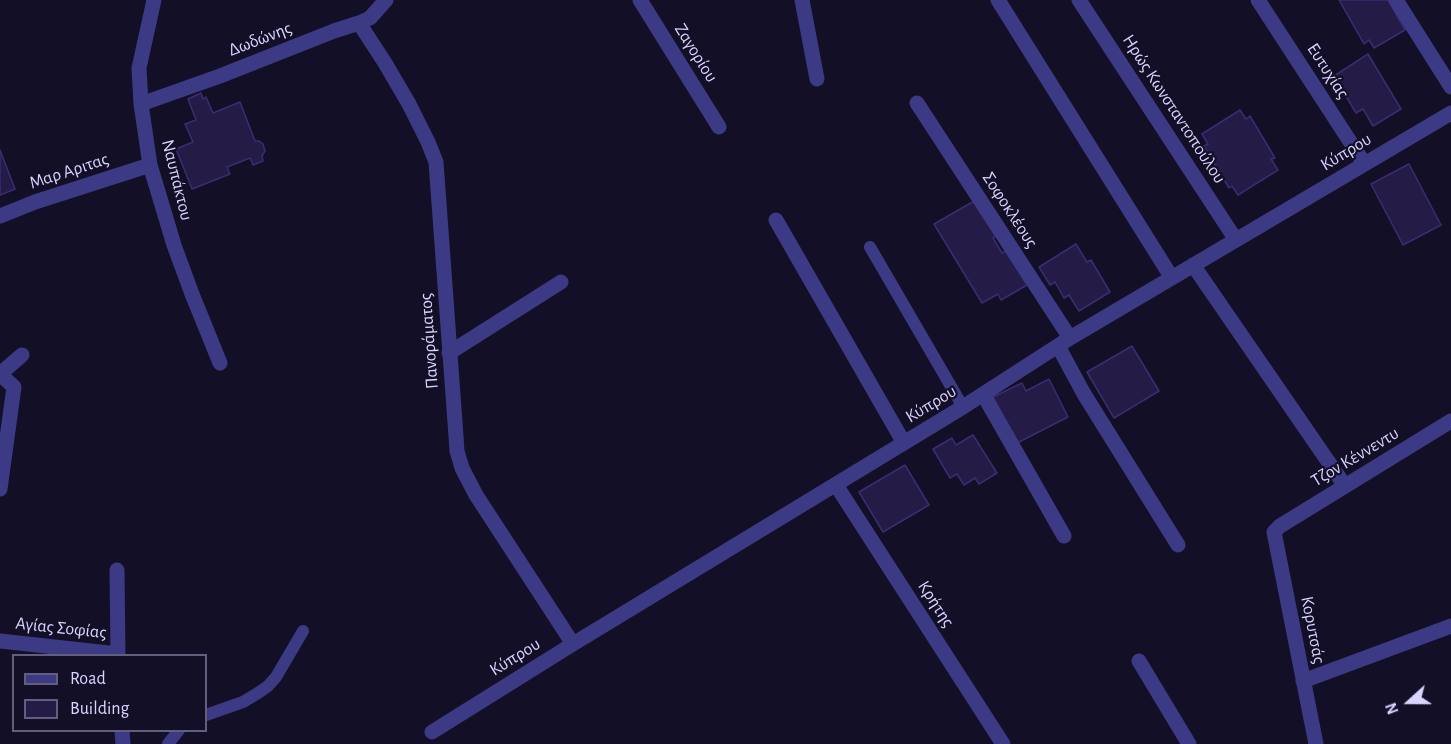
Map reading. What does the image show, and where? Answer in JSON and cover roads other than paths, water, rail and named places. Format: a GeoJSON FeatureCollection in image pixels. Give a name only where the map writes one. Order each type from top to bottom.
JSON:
{"type":"FeatureCollection","features":[{"type":"Feature","properties":{"kind":"street","name":"Ναυπάκτου"},"geometry":{"type":"LineString","coordinates":[[154,0],[139,68],[141,104],[150,165],[174,245],[220,363]]}},
{"type":"Feature","properties":{"kind":"street","name":"Δωδώνης"},"geometry":{"type":"LineString","coordinates":[[141,104],[359,23],[369,18],[386,0]]}},
{"type":"Feature","properties":{"kind":"street","name":"Ζαγορίου"},"geometry":{"type":"LineString","coordinates":[[640,0],[719,127]]}},
{"type":"Feature","properties":{"kind":"street"},"geometry":{"type":"LineString","coordinates":[[802,0],[817,79]]}},
{"type":"Feature","properties":{"kind":"street"},"geometry":{"type":"LineString","coordinates":[[998,0],[1173,278]]}},
{"type":"Feature","properties":{"kind":"street","name":"Ηρώς Κωνσταντοπούλου"},"geometry":{"type":"LineString","coordinates":[[1079,0],[1236,240]]}},
{"type":"Feature","properties":{"kind":"street","name":"Ευτυχίας"},"geometry":{"type":"LineString","coordinates":[[1258,0],[1364,163]]}},
{"type":"Feature","properties":{"kind":"street"},"geometry":{"type":"LineString","coordinates":[[1399,2],[1451,87]]}},
{"type":"Feature","properties":{"kind":"street","name":"Πανοράματος"},"geometry":{"type":"LineString","coordinates":[[359,23],[409,104],[436,162],[457,451],[462,468],[476,495],[573,644]]}},
{"type":"Feature","properties":{"kind":"street","name":"Σοφοκλέους"},"geometry":{"type":"LineString","coordinates":[[917,103],[1064,342],[1090,403],[1178,545]]}},
{"type":"Feature","properties":{"kind":"street","name":"Κύπρου"},"geometry":{"type":"LineString","coordinates":[[432,732],[963,407],[1064,342],[1451,113]]}},
{"type":"Feature","properties":{"kind":"street","name":"Μαρ Αριτας"},"geometry":{"type":"LineString","coordinates":[[0,216],[35,202],[150,165]]}},
{"type":"Feature","properties":{"kind":"street"},"geometry":{"type":"LineString","coordinates":[[776,220],[904,443]]}},
{"type":"Feature","properties":{"kind":"street"},"geometry":{"type":"LineString","coordinates":[[1193,266],[1345,486]]}},
{"type":"Feature","properties":{"kind":"street"},"geometry":{"type":"LineString","coordinates":[[449,353],[561,282]]}},
{"type":"Feature","properties":{"kind":"street"},"geometry":{"type":"LineString","coordinates":[[0,489],[14,387],[0,374],[22,355]]}},
{"type":"Feature","properties":{"kind":"street"},"geometry":{"type":"LineString","coordinates":[[983,394],[1064,536]]}},
{"type":"Feature","properties":{"kind":"street","name":"Τζον Κέννεντυ"},"geometry":{"type":"LineString","coordinates":[[1280,526],[1451,421]]}},
{"type":"Feature","properties":{"kind":"street","name":"Κρήτης"},"geometry":{"type":"LineString","coordinates":[[836,484],[1003,744]]}},
{"type":"Feature","properties":{"kind":"street","name":"Κορυτσάς"},"geometry":{"type":"LineString","coordinates":[[1280,526],[1274,532],[1316,744]]}},
{"type":"Feature","properties":{"kind":"street"},"geometry":{"type":"LineString","coordinates":[[117,570],[118,654]]}},
{"type":"Feature","properties":{"kind":"street"},"geometry":{"type":"LineString","coordinates":[[1303,681],[1451,626]]}},
{"type":"Feature","properties":{"kind":"street","name":"Αγίας Σοφίας"},"geometry":{"type":"LineString","coordinates":[[0,641],[110,654]]}},
{"type":"Feature","properties":{"kind":"street"},"geometry":{"type":"LineString","coordinates":[[1139,661],[1189,744]]}},
{"type":"Feature","properties":{"kind":"lane"},"geometry":{"type":"LineString","coordinates":[[870,248],[963,407]]}},
{"type":"Feature","properties":{"kind":"lane"},"geometry":{"type":"LineString","coordinates":[[207,715],[243,702],[268,686],[276,677],[303,631]]}},
{"type":"Feature","properties":{"kind":"lane"},"geometry":{"type":"LineString","coordinates":[[168,744],[177,732]]}}]}
